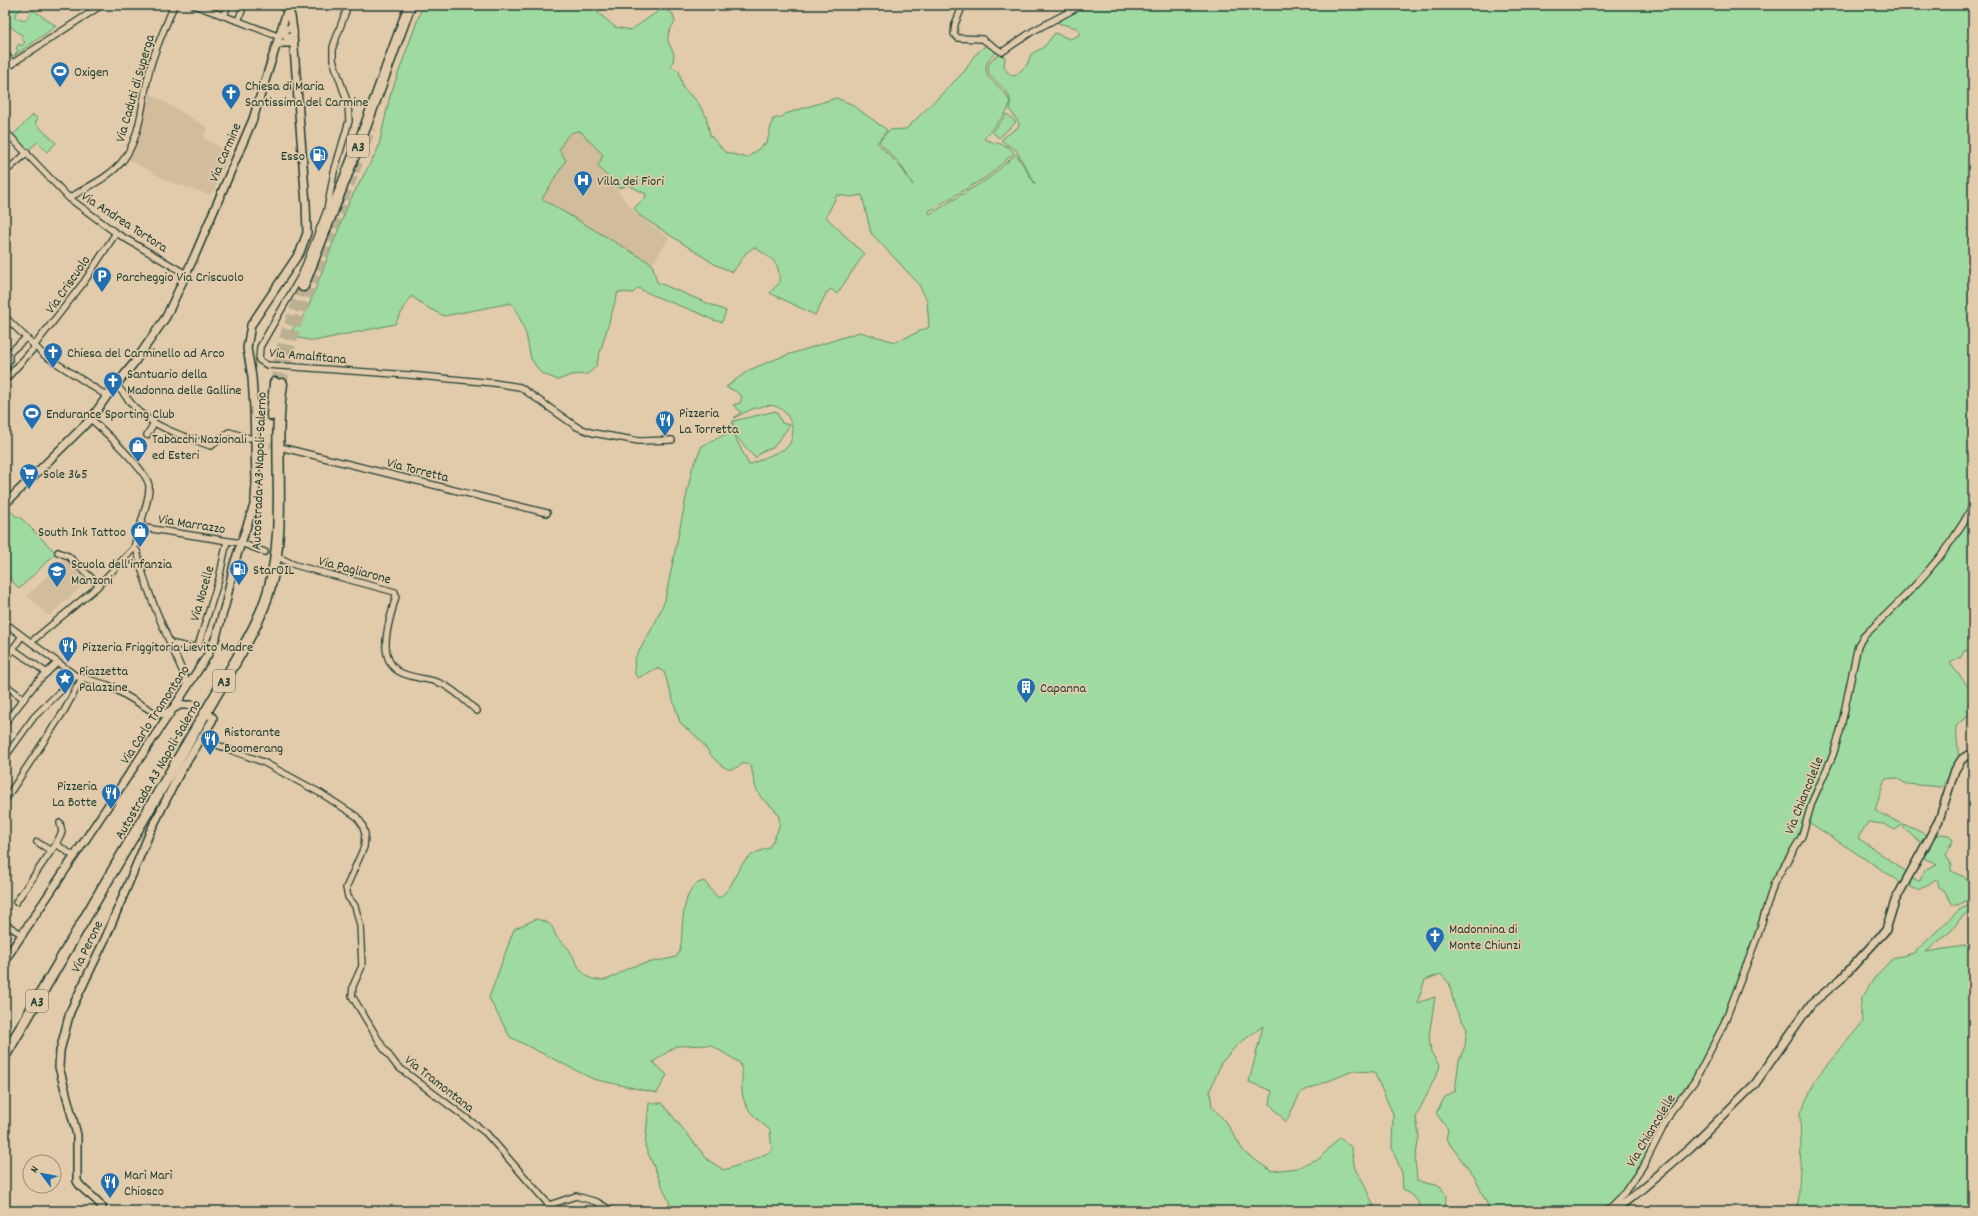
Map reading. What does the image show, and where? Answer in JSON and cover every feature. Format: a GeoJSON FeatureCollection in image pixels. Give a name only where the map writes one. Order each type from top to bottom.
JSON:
{"type":"FeatureCollection","features":[{"type":"Feature","properties":{"kind":"highway","name":"A3"},"geometry":{"type":"LineString","coordinates":[[303,286],[366,125],[410,5]]}},
{"type":"Feature","properties":{"kind":"highway","name":"A3"},"geometry":{"type":"LineString","coordinates":[[371,128],[417,5]]}},
{"type":"Feature","properties":{"kind":"highway","name":"Autostrada A3 Napoli-Salerno"},"geometry":{"type":"LineString","coordinates":[[5,1043],[218,680],[254,613],[266,576],[272,535],[272,417],[278,383],[278,544],[269,588],[257,622],[234,665],[5,1055]]}},
{"type":"Feature","properties":{"kind":"street"},"geometry":{"type":"LineString","coordinates":[[5,68],[102,5]]}},
{"type":"Feature","properties":{"kind":"street","name":"Via Caduti di Superga"},"geometry":{"type":"LineString","coordinates":[[69,198],[110,173],[123,160],[130,148],[139,120],[150,68],[174,5]]}},
{"type":"Feature","properties":{"kind":"street"},"geometry":{"type":"LineString","coordinates":[[194,5],[209,8],[239,22],[287,34],[289,7],[277,5]]}},
{"type":"Feature","properties":{"kind":"street"},"geometry":{"type":"LineString","coordinates":[[224,16],[228,5]]}},
{"type":"Feature","properties":{"kind":"street"},"geometry":{"type":"LineString","coordinates":[[239,22],[244,5]]}},
{"type":"Feature","properties":{"kind":"street","name":"Via Amalfitana"},"geometry":{"type":"LineString","coordinates":[[346,5],[346,11],[333,47],[333,60],[348,104],[349,121],[334,172],[326,210],[310,253],[293,292],[260,346],[259,360],[267,365],[418,376],[520,387],[577,427],[593,433],[639,441],[672,440]]}},
{"type":"Feature","properties":{"kind":"street"},"geometry":{"type":"LineString","coordinates":[[963,5],[955,24],[954,34],[958,38],[982,39],[1002,52],[1033,31],[1082,5]]}},
{"type":"Feature","properties":{"kind":"street","name":"Via Carlo Tramontano"},"geometry":{"type":"LineString","coordinates":[[5,960],[174,708],[207,656],[216,637],[226,602],[234,564],[255,502],[256,480],[252,377],[247,348],[249,334],[255,318],[300,252],[306,233],[306,204],[295,63],[287,34],[291,16],[289,7]]}},
{"type":"Feature","properties":{"kind":"street","name":"Via Carmine"},"geometry":{"type":"LineString","coordinates":[[5,504],[91,419],[166,317],[253,118],[277,45],[283,43],[287,34]]}},
{"type":"Feature","properties":{"kind":"street"},"geometry":{"type":"LineString","coordinates":[[5,53],[12,64]]}},
{"type":"Feature","properties":{"kind":"street","name":"Via Andrea Tortora"},"geometry":{"type":"LineString","coordinates":[[5,131],[69,198],[116,233],[186,274]]}},
{"type":"Feature","properties":{"kind":"street"},"geometry":{"type":"LineString","coordinates":[[5,172],[27,153]]}},
{"type":"Feature","properties":{"kind":"street","name":"Via Criscuolo"},"geometry":{"type":"LineString","coordinates":[[5,380],[35,347],[84,282],[116,233]]}},
{"type":"Feature","properties":{"kind":"street"},"geometry":{"type":"LineString","coordinates":[[5,317],[35,347],[54,363],[87,381],[107,396]]}},
{"type":"Feature","properties":{"kind":"street"},"geometry":{"type":"LineString","coordinates":[[5,368],[9,361],[9,353],[26,338]]}},
{"type":"Feature","properties":{"kind":"street"},"geometry":{"type":"LineString","coordinates":[[116,385],[140,412],[154,423],[171,431],[211,446],[229,432],[249,438]]}},
{"type":"Feature","properties":{"kind":"street"},"geometry":{"type":"LineString","coordinates":[[31,642],[95,588],[134,548],[148,491],[148,480],[134,462],[91,419]]}},
{"type":"Feature","properties":{"kind":"street"},"geometry":{"type":"LineString","coordinates":[[147,435],[154,423]]}},
{"type":"Feature","properties":{"kind":"street","name":"Via Torretta"},"geometry":{"type":"LineString","coordinates":[[284,448],[547,513]]}},
{"type":"Feature","properties":{"kind":"street","name":"Via Chiancolelle"},"geometry":{"type":"LineString","coordinates":[[1607,1211],[1622,1196],[1645,1163],[1672,1110],[1694,1082],[1723,1026],[1763,922],[1774,883],[1802,836],[1812,802],[1832,755],[1840,732],[1858,645],[1864,636],[1912,590],[1937,560],[1973,505]]}},
{"type":"Feature","properties":{"kind":"street","name":"Via Marrazzo"},"geometry":{"type":"LineString","coordinates":[[139,526],[241,543]]}},
{"type":"Feature","properties":{"kind":"street","name":"Via Nocelle"},"geometry":{"type":"LineString","coordinates":[[170,643],[187,647],[198,646],[218,579],[227,541]]}},
{"type":"Feature","properties":{"kind":"street"},"geometry":{"type":"LineString","coordinates":[[241,543],[265,552]]}},
{"type":"Feature","properties":{"kind":"street"},"geometry":{"type":"LineString","coordinates":[[134,548],[137,551],[147,590],[185,677],[187,688]]}},
{"type":"Feature","properties":{"kind":"street"},"geometry":{"type":"LineString","coordinates":[[58,552],[68,556],[95,588]]}},
{"type":"Feature","properties":{"kind":"street","name":"Via Pagliarone"},"geometry":{"type":"LineString","coordinates":[[280,558],[295,565],[395,592],[396,596],[388,633],[386,655],[390,663],[399,671],[421,679],[436,682],[447,687],[477,710]]}},
{"type":"Feature","properties":{"kind":"street"},"geometry":{"type":"LineString","coordinates":[[5,623],[57,663],[79,677],[108,685],[166,720]]}},
{"type":"Feature","properties":{"kind":"street"},"geometry":{"type":"LineString","coordinates":[[5,660],[22,636]]}},
{"type":"Feature","properties":{"kind":"street"},"geometry":{"type":"LineString","coordinates":[[13,649],[47,673]]}},
{"type":"Feature","properties":{"kind":"street"},"geometry":{"type":"LineString","coordinates":[[5,723],[24,699],[57,663]]}},
{"type":"Feature","properties":{"kind":"street"},"geometry":{"type":"LineString","coordinates":[[5,757],[34,717],[79,677]]}},
{"type":"Feature","properties":{"kind":"street"},"geometry":{"type":"LineString","coordinates":[[5,800],[64,711],[79,677]]}},
{"type":"Feature","properties":{"kind":"street"},"geometry":{"type":"LineString","coordinates":[[5,685],[24,699]]}},
{"type":"Feature","properties":{"kind":"street"},"geometry":{"type":"LineString","coordinates":[[157,714],[166,713],[180,705],[193,705],[180,698]]}},
{"type":"Feature","properties":{"kind":"street"},"geometry":{"type":"LineString","coordinates":[[5,711],[11,716]]}},
{"type":"Feature","properties":{"kind":"street"},"geometry":{"type":"LineString","coordinates":[[157,714],[161,722],[159,730]]}},
{"type":"Feature","properties":{"kind":"street","name":"Via Perone"},"geometry":{"type":"LineString","coordinates":[[101,1211],[102,1207],[98,1200],[80,1187],[77,1181],[77,1135],[59,1067],[64,1035],[70,1012],[106,937],[150,832],[179,774],[212,721],[213,718],[209,714]]}},
{"type":"Feature","properties":{"kind":"street","name":"Via Tramontana"},"geometry":{"type":"LineString","coordinates":[[201,740],[263,762],[322,794],[356,816],[362,824],[365,834],[364,847],[346,888],[348,897],[355,906],[360,925],[362,966],[353,986],[352,996],[384,1049],[397,1066],[486,1133],[549,1205],[576,1196],[597,1202],[612,1211]]}},
{"type":"Feature","properties":{"kind":"street"},"geometry":{"type":"LineString","coordinates":[[1613,1211],[1636,1194],[1690,1148],[1755,1084],[1811,1004],[1841,979],[1886,930],[1894,901],[1939,820],[1955,770],[1962,759],[1968,755],[1973,755]]}},
{"type":"Feature","properties":{"kind":"street"},"geometry":{"type":"LineString","coordinates":[[16,902],[56,844],[62,832],[60,823]]}},
{"type":"Feature","properties":{"kind":"street"},"geometry":{"type":"LineString","coordinates":[[37,842],[51,851]]}},
{"type":"Feature","properties":{"kind":"street"},"geometry":{"type":"LineString","coordinates":[[56,844],[75,857]]}},
{"type":"Feature","properties":{"kind":"street"},"geometry":{"type":"LineString","coordinates":[[5,924],[23,935]]}},
{"type":"Feature","properties":{"kind":"shaded area"},"geometry":{"type":"Polygon","coordinates":[[[148,92],[208,128],[203,138],[230,152],[214,191],[212,191],[210,195],[168,181],[128,159],[133,153],[148,92]]]}},
{"type":"Feature","properties":{"kind":"shaded area","name":"Villa dei Fiori"},"geometry":{"type":"Polygon","coordinates":[[[573,131],[580,131],[603,155],[598,166],[635,213],[669,238],[652,264],[542,199],[566,161],[559,150],[568,135],[573,131]]]}},
{"type":"Feature","properties":{"kind":"shaded area","name":"Scuola dell'infanzia Manzoni"},"geometry":{"type":"Polygon","coordinates":[[[66,558],[87,581],[49,616],[27,596],[66,558]]]}},
{"type":"Feature","properties":{"kind":"green space"},"geometry":{"type":"Polygon","coordinates":[[[5,5],[24,5],[14,16],[19,20],[20,18],[25,21],[33,10],[56,26],[14,56],[18,50],[16,48],[19,44],[22,46],[25,42],[22,39],[24,37],[5,22],[5,5]]]}},
{"type":"Feature","properties":{"kind":"green space"},"geometry":{"type":"Polygon","coordinates":[[[423,5],[589,5],[615,27],[631,30],[660,10],[666,10],[673,14],[675,22],[668,37],[668,42],[674,54],[674,59],[671,66],[679,71],[683,88],[697,101],[706,116],[710,135],[725,152],[747,158],[767,142],[773,119],[836,98],[851,104],[887,130],[877,143],[900,166],[913,185],[901,165],[879,142],[889,130],[906,129],[964,72],[974,56],[985,46],[992,45],[1000,51],[992,56],[988,61],[986,67],[987,76],[1005,93],[1010,102],[1008,110],[984,139],[1005,145],[1014,153],[988,176],[929,211],[930,214],[989,178],[1016,154],[1035,184],[1016,150],[1002,141],[1002,139],[1018,127],[1019,123],[1010,110],[1011,104],[1008,94],[989,75],[988,67],[993,59],[1003,53],[1005,58],[1004,67],[1010,75],[1015,76],[1027,65],[1031,54],[1044,47],[1055,33],[1070,39],[1079,35],[1077,28],[1058,23],[1057,21],[1087,5],[1973,5],[1973,654],[1965,650],[1961,657],[1950,663],[1973,693],[1973,711],[1956,726],[1959,761],[1942,787],[1906,784],[1897,778],[1885,779],[1875,810],[1928,836],[1924,844],[1914,838],[1902,825],[1895,830],[1883,824],[1868,822],[1858,838],[1908,873],[1902,883],[1804,819],[1795,843],[1772,883],[1764,915],[1721,1025],[1706,1058],[1654,1146],[1621,1195],[1605,1211],[1503,1211],[1489,1208],[1475,1178],[1446,1139],[1448,1130],[1436,1113],[1445,1097],[1455,1091],[1459,1060],[1465,1046],[1467,1029],[1455,1008],[1449,983],[1441,974],[1425,980],[1417,1003],[1435,997],[1429,1036],[1431,1052],[1440,1067],[1416,1117],[1419,1137],[1415,1160],[1417,1181],[1440,1186],[1446,1195],[1445,1211],[1423,1211],[1416,1199],[1403,1189],[1402,1173],[1392,1148],[1393,1114],[1374,1072],[1353,1071],[1301,1092],[1286,1122],[1270,1104],[1272,1091],[1249,1082],[1263,1026],[1236,1046],[1221,1063],[1210,1091],[1212,1106],[1228,1125],[1244,1152],[1271,1171],[1297,1168],[1320,1158],[1340,1137],[1351,1147],[1355,1169],[1362,1180],[1376,1211],[673,1211],[645,1146],[649,1103],[662,1103],[708,1160],[724,1170],[751,1161],[772,1151],[770,1130],[752,1114],[745,1104],[742,1092],[740,1063],[711,1045],[676,1046],[653,1062],[667,1075],[657,1093],[593,1079],[510,1037],[489,998],[514,929],[536,919],[551,925],[557,938],[569,950],[582,972],[586,976],[596,980],[607,979],[626,969],[644,963],[676,957],[680,951],[683,917],[687,898],[696,884],[704,881],[718,898],[725,893],[748,858],[757,852],[769,848],[779,827],[779,817],[772,807],[763,800],[757,791],[750,764],[742,764],[730,769],[723,767],[697,737],[680,722],[664,672],[657,668],[638,678],[635,674],[634,660],[655,623],[665,600],[692,469],[702,446],[732,431],[733,421],[776,411],[782,423],[790,425],[773,448],[763,451],[755,458],[733,433],[749,465],[786,448],[792,438],[792,431],[789,419],[781,409],[775,406],[770,405],[759,407],[734,418],[741,412],[733,405],[740,403],[742,397],[735,391],[726,387],[749,370],[781,357],[860,332],[896,342],[929,327],[927,300],[918,283],[871,233],[862,195],[851,197],[837,195],[826,217],[864,254],[837,294],[831,289],[827,292],[815,315],[770,293],[779,283],[778,270],[776,265],[769,257],[754,247],[746,253],[733,272],[716,265],[639,215],[634,208],[645,198],[646,194],[626,184],[624,187],[618,188],[598,166],[603,155],[580,131],[576,131],[569,134],[559,150],[566,160],[542,199],[652,264],[657,282],[726,311],[722,322],[652,295],[638,288],[633,293],[618,292],[596,366],[588,374],[571,375],[558,380],[541,373],[531,359],[526,334],[516,309],[511,303],[444,316],[430,309],[411,296],[395,324],[314,341],[299,338],[292,330],[306,313],[349,202],[378,149],[390,96],[423,5]]]}},
{"type":"Feature","properties":{"kind":"green space"},"geometry":{"type":"Polygon","coordinates":[[[1007,114],[1016,122],[999,138],[992,132],[1007,114]]]}},
{"type":"Feature","properties":{"kind":"green space"},"geometry":{"type":"Polygon","coordinates":[[[33,115],[38,119],[35,123],[56,143],[47,152],[38,142],[28,150],[13,135],[33,115]]]}},
{"type":"Feature","properties":{"kind":"green space"},"geometry":{"type":"Polygon","coordinates":[[[9,510],[17,517],[19,516],[56,553],[19,589],[5,572],[5,514],[9,510]]]}},
{"type":"Feature","properties":{"kind":"green space"},"geometry":{"type":"Polygon","coordinates":[[[1937,835],[1949,835],[1953,840],[1945,855],[1951,865],[1951,871],[1963,876],[1968,881],[1973,881],[1973,897],[1958,905],[1953,905],[1945,892],[1939,888],[1937,879],[1918,890],[1910,887],[1910,881],[1912,879],[1920,881],[1924,870],[1937,864],[1923,858],[1923,853],[1930,849],[1931,841],[1937,835]]]}},
{"type":"Feature","properties":{"kind":"green space"},"geometry":{"type":"Polygon","coordinates":[[[1973,903],[1973,907],[1960,919],[1952,930],[1926,952],[1970,945],[1973,943],[1973,1211],[1797,1211],[1801,1149],[1800,1114],[1817,1077],[1863,1022],[1860,1009],[1862,998],[1875,977],[1893,958],[1914,953],[1959,910],[1973,903]]]}},
{"type":"Feature","properties":{"kind":"tunnel"},"geometry":{"type":"LineString","coordinates":[[282,384],[295,328],[371,128]]}},
{"type":"Feature","properties":{"kind":"tunnel"},"geometry":{"type":"LineString","coordinates":[[275,383],[283,341],[303,286]]}},
{"type":"Feature","properties":{"kind":"tunnel"},"geometry":{"type":"LineString","coordinates":[[253,440],[279,447]]}},
{"type":"Feature","properties":{"kind":"tunnel"},"geometry":{"type":"LineString","coordinates":[[198,707],[209,713]]}},
{"type":"Feature","properties":{"kind":"place","name":"Oxigen"},"geometry":{"type":"Point","coordinates":[60,88]}},
{"type":"Feature","properties":{"kind":"place","name":"Chiesa di Maria Santissima del Carmine"},"geometry":{"type":"Point","coordinates":[231,110]}},
{"type":"Feature","properties":{"kind":"place","name":"Esso"},"geometry":{"type":"Point","coordinates":[319,172]}},
{"type":"Feature","properties":{"kind":"place","name":"Villa dei Fiori"},"geometry":{"type":"Point","coordinates":[583,197]}},
{"type":"Feature","properties":{"kind":"place","name":"Parcheggio Via Criscuolo"},"geometry":{"type":"Point","coordinates":[102,293]}},
{"type":"Feature","properties":{"kind":"place","name":"Chiesa del Carminello ad Arco"},"geometry":{"type":"Point","coordinates":[53,369]}},
{"type":"Feature","properties":{"kind":"place","name":"Santuario della Madonna delle Galline"},"geometry":{"type":"Point","coordinates":[113,398]}},
{"type":"Feature","properties":{"kind":"place","name":"Endurance Sporting Club"},"geometry":{"type":"Point","coordinates":[32,430]}},
{"type":"Feature","properties":{"kind":"place","name":"Pizzeria La Torretta"},"geometry":{"type":"Point","coordinates":[665,437]}},
{"type":"Feature","properties":{"kind":"place","name":"Tabacchi Nazionali ed Esteri"},"geometry":{"type":"Point","coordinates":[138,463]}},
{"type":"Feature","properties":{"kind":"place","name":"Sole 365"},"geometry":{"type":"Point","coordinates":[29,490]}},
{"type":"Feature","properties":{"kind":"place","name":"South Ink Tattoo"},"geometry":{"type":"Point","coordinates":[140,548]}},
{"type":"Feature","properties":{"kind":"place","name":"StarOIL"},"geometry":{"type":"Point","coordinates":[239,586]}},
{"type":"Feature","properties":{"kind":"place","name":"Scuola dell'infanzia Manzoni"},"geometry":{"type":"Point","coordinates":[57,588]}},
{"type":"Feature","properties":{"kind":"place","name":"Pizzeria Friggitoria Lievito Madre"},"geometry":{"type":"Point","coordinates":[68,663]}},
{"type":"Feature","properties":{"kind":"place","name":"Piazzetta Palazzine"},"geometry":{"type":"Point","coordinates":[65,695]}},
{"type":"Feature","properties":{"kind":"place","name":"Capanna"},"geometry":{"type":"Point","coordinates":[1026,704]}},
{"type":"Feature","properties":{"kind":"place","name":"Ristorante Boomerang"},"geometry":{"type":"Point","coordinates":[210,756]}},
{"type":"Feature","properties":{"kind":"place","name":"Pizzeria La Botte"},"geometry":{"type":"Point","coordinates":[111,810]}},
{"type":"Feature","properties":{"kind":"place","name":"Madonnina di Monte Chiunzi"},"geometry":{"type":"Point","coordinates":[1435,953]}},
{"type":"Feature","properties":{"kind":"place","name":"Marì Marì Chiosco"},"geometry":{"type":"Point","coordinates":[110,1199]}}]}
